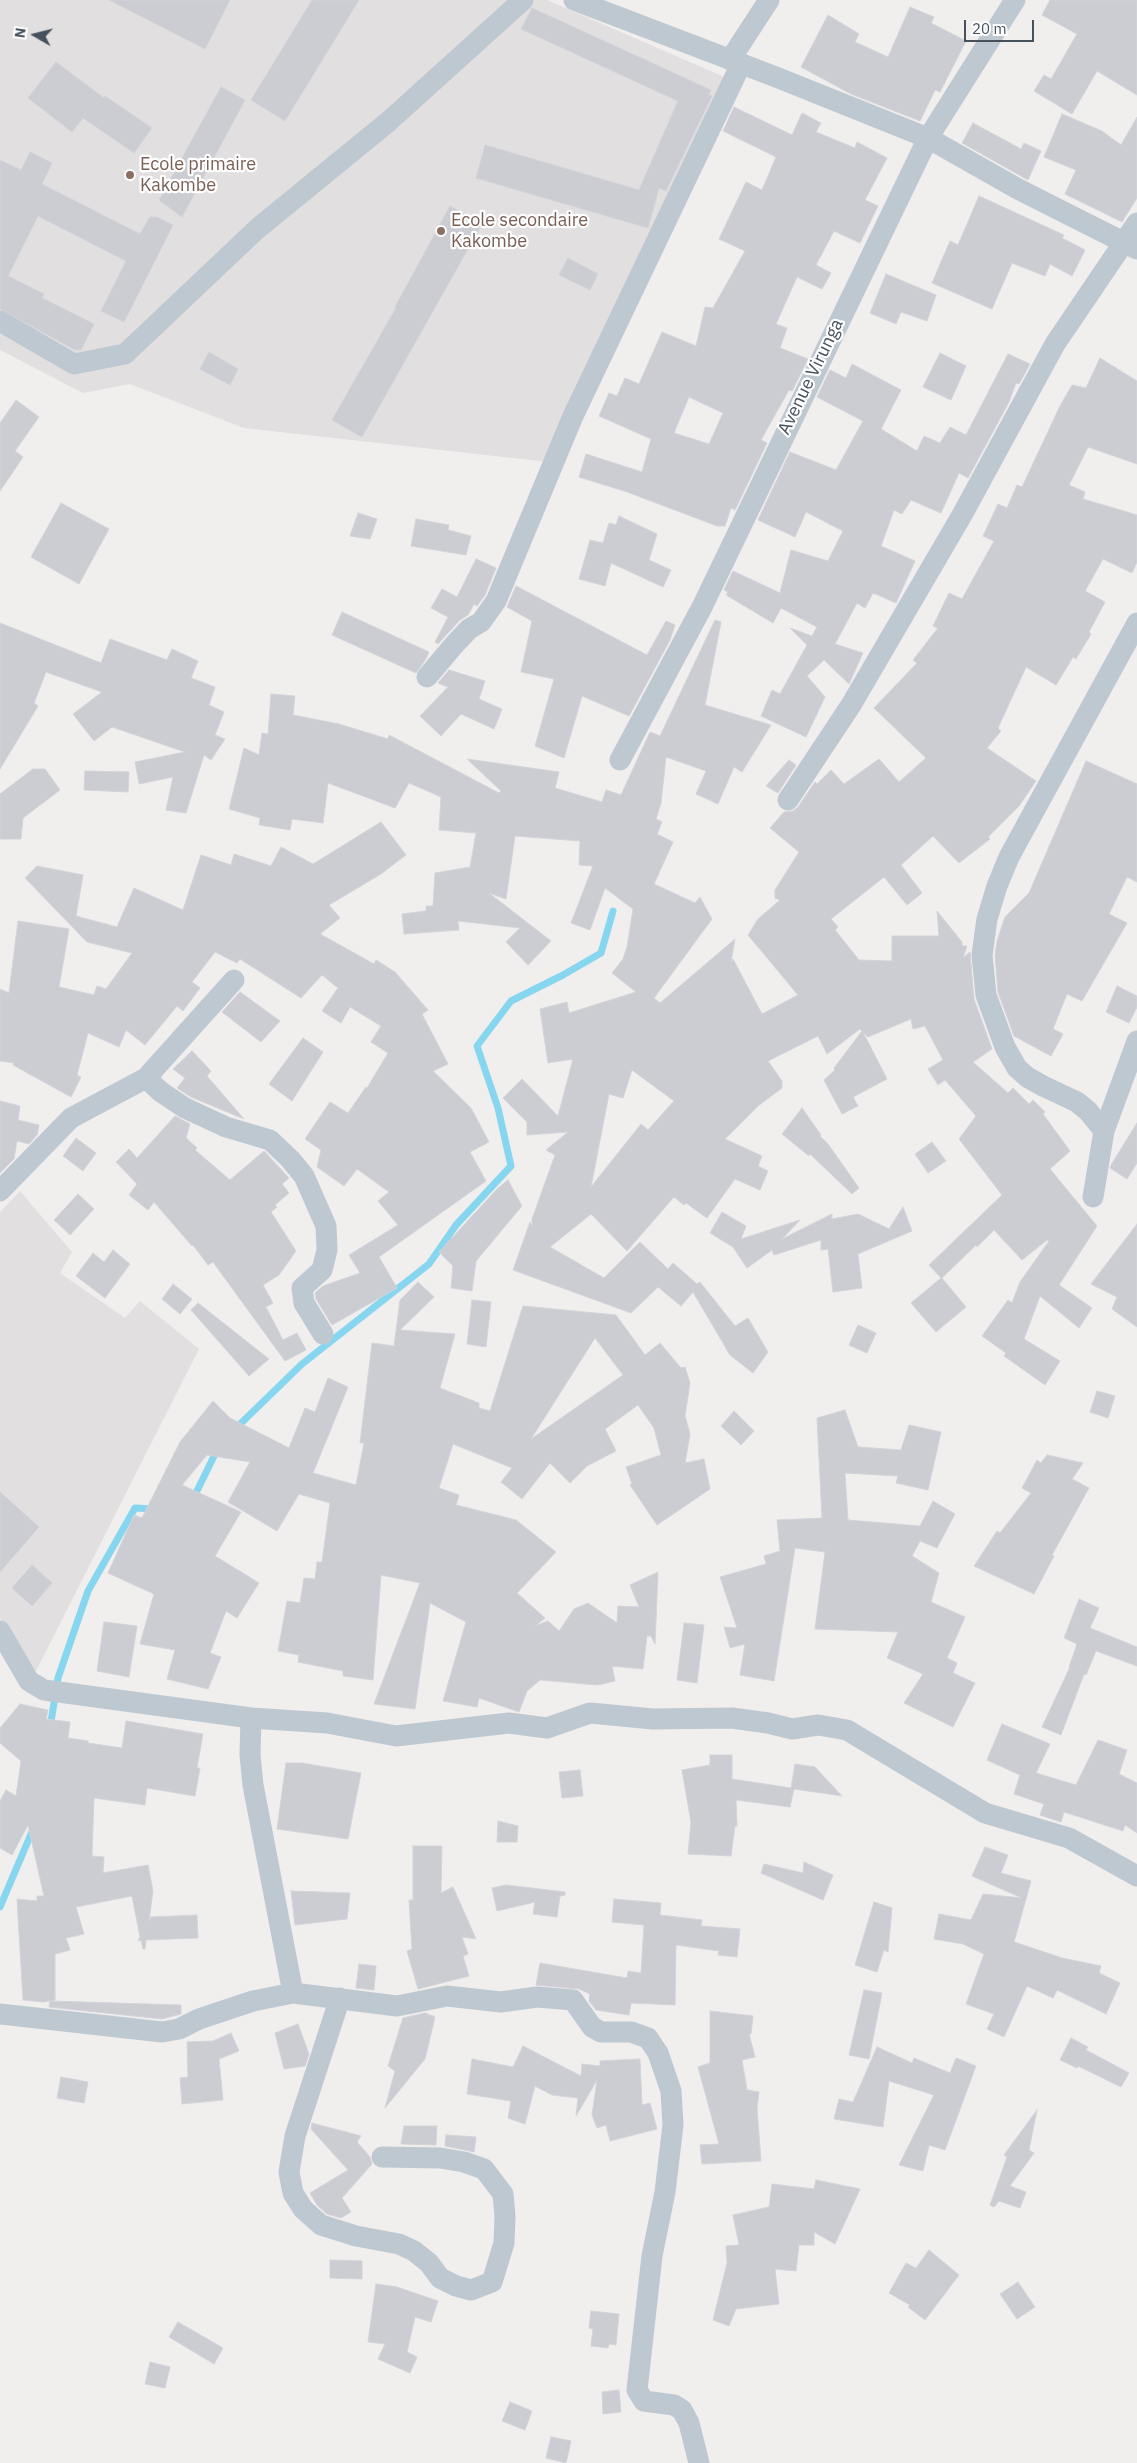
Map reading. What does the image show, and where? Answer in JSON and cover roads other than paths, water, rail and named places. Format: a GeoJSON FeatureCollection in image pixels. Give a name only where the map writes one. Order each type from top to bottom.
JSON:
{"type":"FeatureCollection","features":[{"type":"Feature","properties":{"kind":"street"},"geometry":{"type":"LineString","coordinates":[[0,321],[74,364],[125,354],[256,229],[388,122],[523,0]]}},
{"type":"Feature","properties":{"kind":"street"},"geometry":{"type":"LineString","coordinates":[[574,0],[928,138],[1018,189],[1131,246]]}},
{"type":"Feature","properties":{"kind":"street"},"geometry":{"type":"LineString","coordinates":[[427,678],[454,644],[481,622],[496,601],[573,416],[735,62],[770,0]]}},
{"type":"Feature","properties":{"kind":"street","name":"Avenue Virunga"},"geometry":{"type":"LineString","coordinates":[[620,760],[702,607],[928,138],[1015,0]]}},
{"type":"Feature","properties":{"kind":"street"},"geometry":{"type":"LineString","coordinates":[[788,800],[850,705],[962,515],[1055,344],[1131,246],[1137,223]]}},
{"type":"Feature","properties":{"kind":"street"},"geometry":{"type":"LineString","coordinates":[[1104,1131],[1088,1111],[1077,1102],[1027,1077],[1017,1068],[1005,1047],[986,995],[982,955],[987,919],[997,886],[1009,857],[1137,623]]}},
{"type":"Feature","properties":{"kind":"street"},"geometry":{"type":"LineString","coordinates":[[0,1191],[71,1118],[146,1078],[234,980]]}},
{"type":"Feature","properties":{"kind":"street"},"geometry":{"type":"LineString","coordinates":[[1094,1198],[1104,1131],[1137,1040]]}},
{"type":"Feature","properties":{"kind":"street"},"geometry":{"type":"LineString","coordinates":[[146,1078],[161,1092],[185,1108],[226,1128],[270,1140],[304,1176],[326,1226],[327,1250],[322,1270],[302,1288],[304,1303],[323,1334]]}},
{"type":"Feature","properties":{"kind":"street"},"geometry":{"type":"LineString","coordinates":[[0,1630],[29,1681],[44,1690],[251,1718],[327,1723],[396,1736],[509,1724],[547,1728],[590,1713],[653,1719],[732,1718],[768,1723],[792,1729],[818,1725],[847,1730],[985,1813],[1069,1838],[1137,1876]]}},
{"type":"Feature","properties":{"kind":"street"},"geometry":{"type":"LineString","coordinates":[[251,1718],[250,1754],[253,1785],[293,1993]]}},
{"type":"Feature","properties":{"kind":"street"},"geometry":{"type":"LineString","coordinates":[[0,2014],[162,2032],[179,2028],[199,2019],[253,2001],[293,1993],[397,2006],[448,1996],[501,2002],[538,1997],[573,2000],[592,2026],[601,2032],[631,2032],[648,2038],[654,2044],[671,2091],[673,2125],[665,2192],[652,2256],[637,2390],[644,2401],[674,2406],[682,2410],[690,2423],[699,2463]]}},
{"type":"Feature","properties":{"kind":"street"},"geometry":{"type":"LineString","coordinates":[[340,1998],[295,2136],[289,2172],[293,2193],[303,2209],[321,2225],[356,2236],[399,2244],[429,2263],[440,2278],[456,2286],[471,2290],[492,2282],[504,2243],[505,2217],[503,2194],[484,2169],[464,2162],[440,2158],[382,2157]]}},
{"type":"Feature","properties":{"kind":"waterway"},"geometry":{"type":"LineString","coordinates":[[235,1429],[302,1364],[429,1264],[456,1225],[511,1166],[498,1108],[477,1046],[511,1001],[563,975],[601,953],[613,911]]}},
{"type":"Feature","properties":{"kind":"waterway"},"geometry":{"type":"LineString","coordinates":[[193,1499],[218,1448]]}},
{"type":"Feature","properties":{"kind":"waterway"},"geometry":{"type":"LineString","coordinates":[[50,1728],[58,1678],[88,1591],[135,1508],[154,1509]]}},
{"type":"Feature","properties":{"kind":"waterway"},"geometry":{"type":"LineString","coordinates":[[0,1907],[34,1827]]}},
{"type":"Feature","properties":{"kind":"place","name":"Ecole primaire Kakombe"},"geometry":{"type":"Point","coordinates":[130,175]}},
{"type":"Feature","properties":{"kind":"place","name":"Ecole secondaire Kakombe"},"geometry":{"type":"Point","coordinates":[441,231]}}]}
